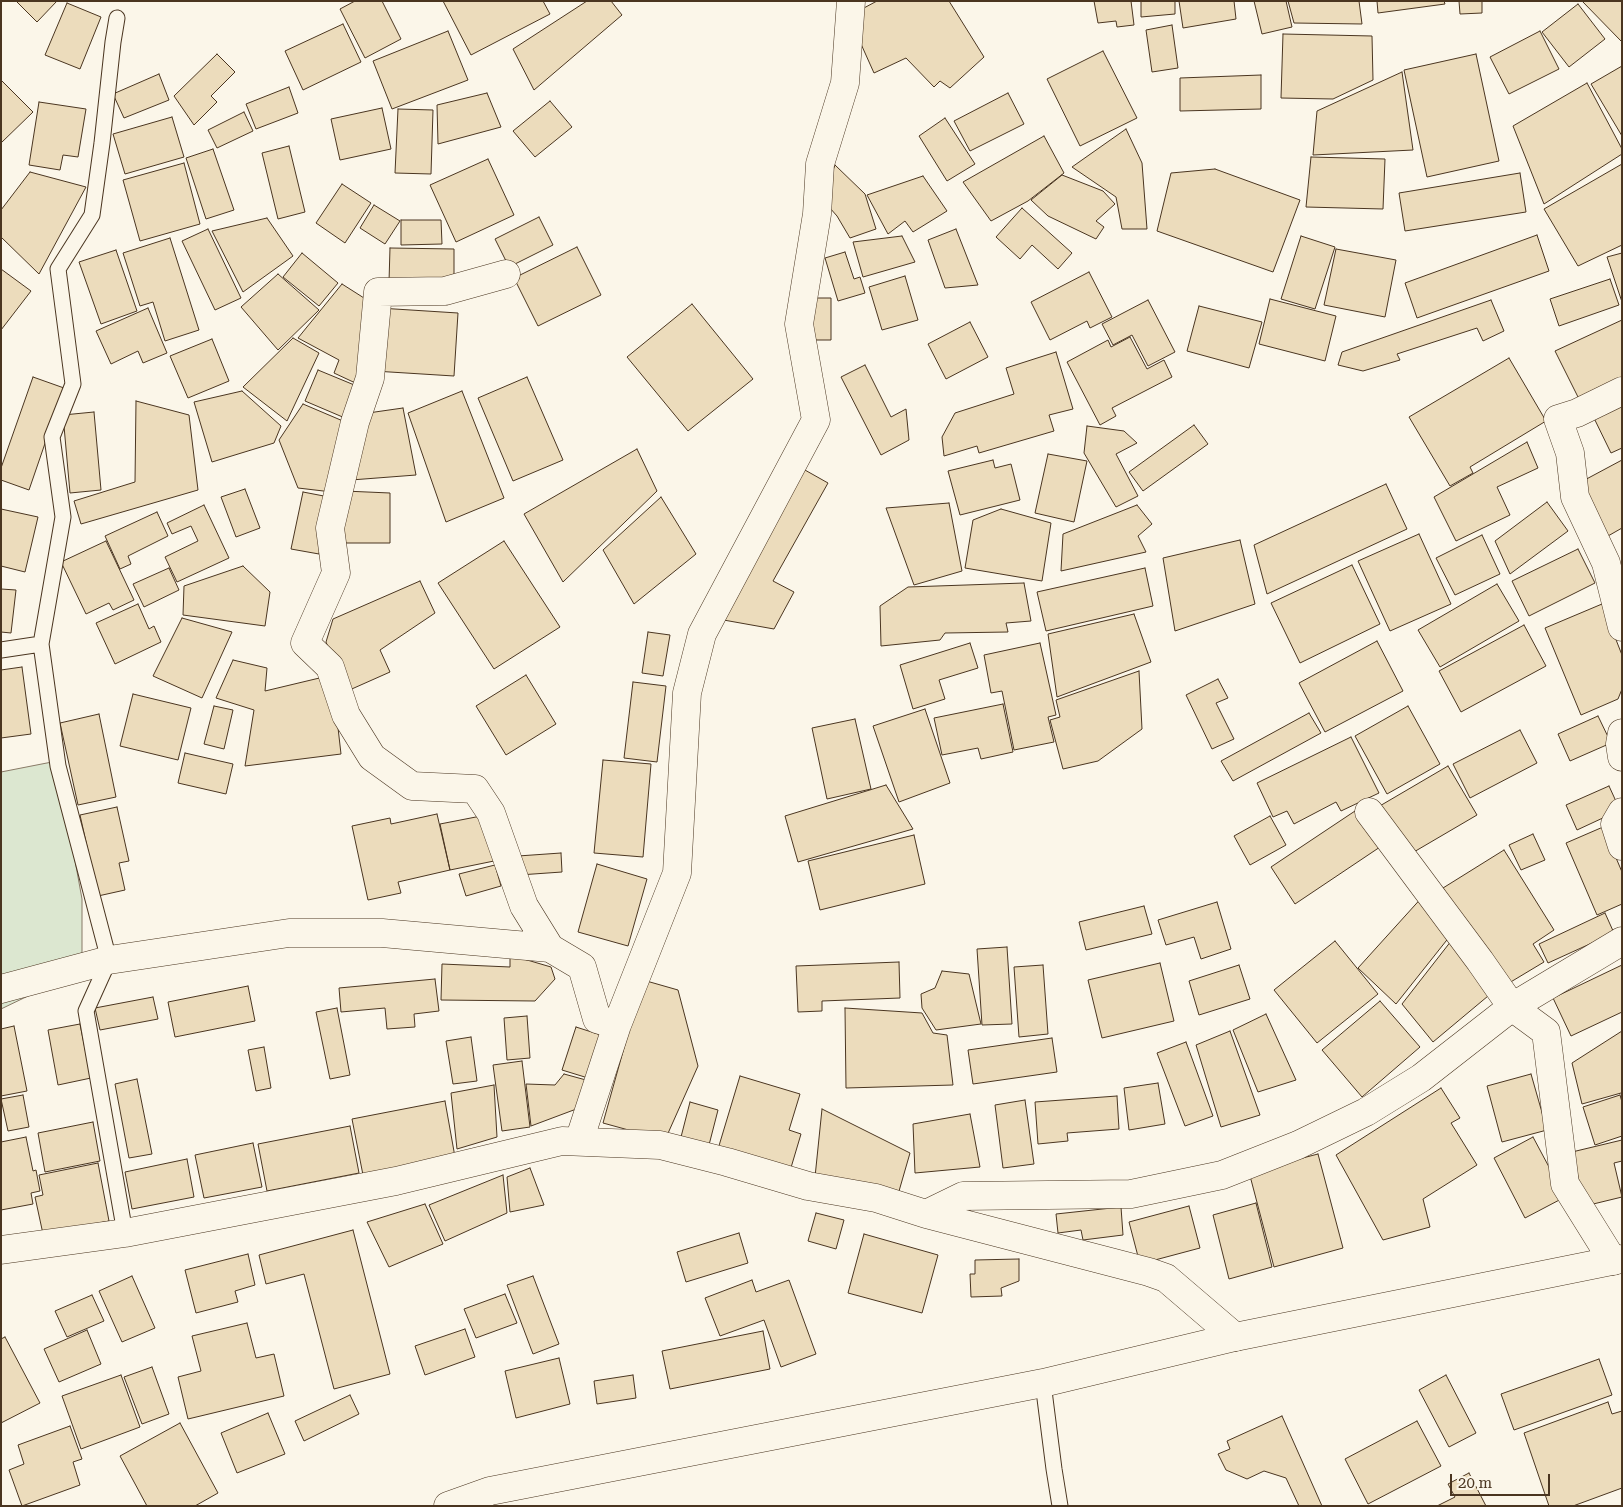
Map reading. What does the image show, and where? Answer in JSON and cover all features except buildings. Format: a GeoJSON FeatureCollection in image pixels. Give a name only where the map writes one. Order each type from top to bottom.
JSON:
{"type":"FeatureCollection","features":[{"type":"Feature","properties":{"kind":"street"},"geometry":{"type":"LineString","coordinates":[[579,1141],[616,1025],[677,873],[687,694],[702,634],[816,420],[799,324],[817,214],[820,164],[845,83],[851,1]]}},
{"type":"Feature","properties":{"kind":"street"},"geometry":{"type":"LineString","coordinates":[[506,274],[445,291],[378,292],[370,378],[355,422],[330,528],[336,573],[305,643],[330,667],[346,716],[372,757],[412,786],[475,789],[492,813],[524,906],[550,948]]}},
{"type":"Feature","properties":{"kind":"street"},"geometry":{"type":"LineString","coordinates":[[1622,391],[1577,413],[1558,419],[1570,453],[1575,496],[1606,563],[1622,626]]}},
{"type":"Feature","properties":{"kind":"street"},"geometry":{"type":"LineString","coordinates":[[1622,733],[1620,744],[1622,756]]}},
{"type":"Feature","properties":{"kind":"street"},"geometry":{"type":"LineString","coordinates":[[448,1506],[490,1491],[1043,1383],[1235,1337],[1617,1260],[1566,1184],[1546,1032],[1512,1007],[1480,960],[1369,812]]}},
{"type":"Feature","properties":{"kind":"street"},"geometry":{"type":"LineString","coordinates":[[1622,812],[1616,824],[1622,846]]}},
{"type":"Feature","properties":{"kind":"street"},"geometry":{"type":"LineString","coordinates":[[1,988],[109,960],[290,933],[382,933],[550,948],[582,966],[597,1019],[616,1025]]}},
{"type":"Feature","properties":{"kind":"street"},"geometry":{"type":"LineString","coordinates":[[926,1214],[963,1196],[1131,1194],[1222,1175],[1298,1145],[1366,1112],[1421,1078],[1512,1007],[1622,941]]}},
{"type":"Feature","properties":{"kind":"street"},"geometry":{"type":"LineString","coordinates":[[1,1250],[125,1233],[396,1180],[562,1141],[660,1145],[727,1162],[808,1186],[876,1198],[926,1214],[1149,1272],[1166,1278],[1235,1337]]}},
{"type":"Feature","properties":{"kind":"lane"},"geometry":{"type":"LineString","coordinates":[[117,18],[92,215],[58,269],[73,384],[52,437],[63,517],[41,644],[58,766],[109,960],[86,1012],[125,1233]]}},
{"type":"Feature","properties":{"kind":"lane"},"geometry":{"type":"LineString","coordinates":[[1,650],[41,644]]}},
{"type":"Feature","properties":{"kind":"lane"},"geometry":{"type":"LineString","coordinates":[[1043,1383],[1060,1506]]}},
{"type":"Feature","properties":{"kind":"green space"},"geometry":{"type":"Polygon","coordinates":[[[57,761],[82,899],[82,970],[1,1009],[1,772],[57,761]]]}}]}
